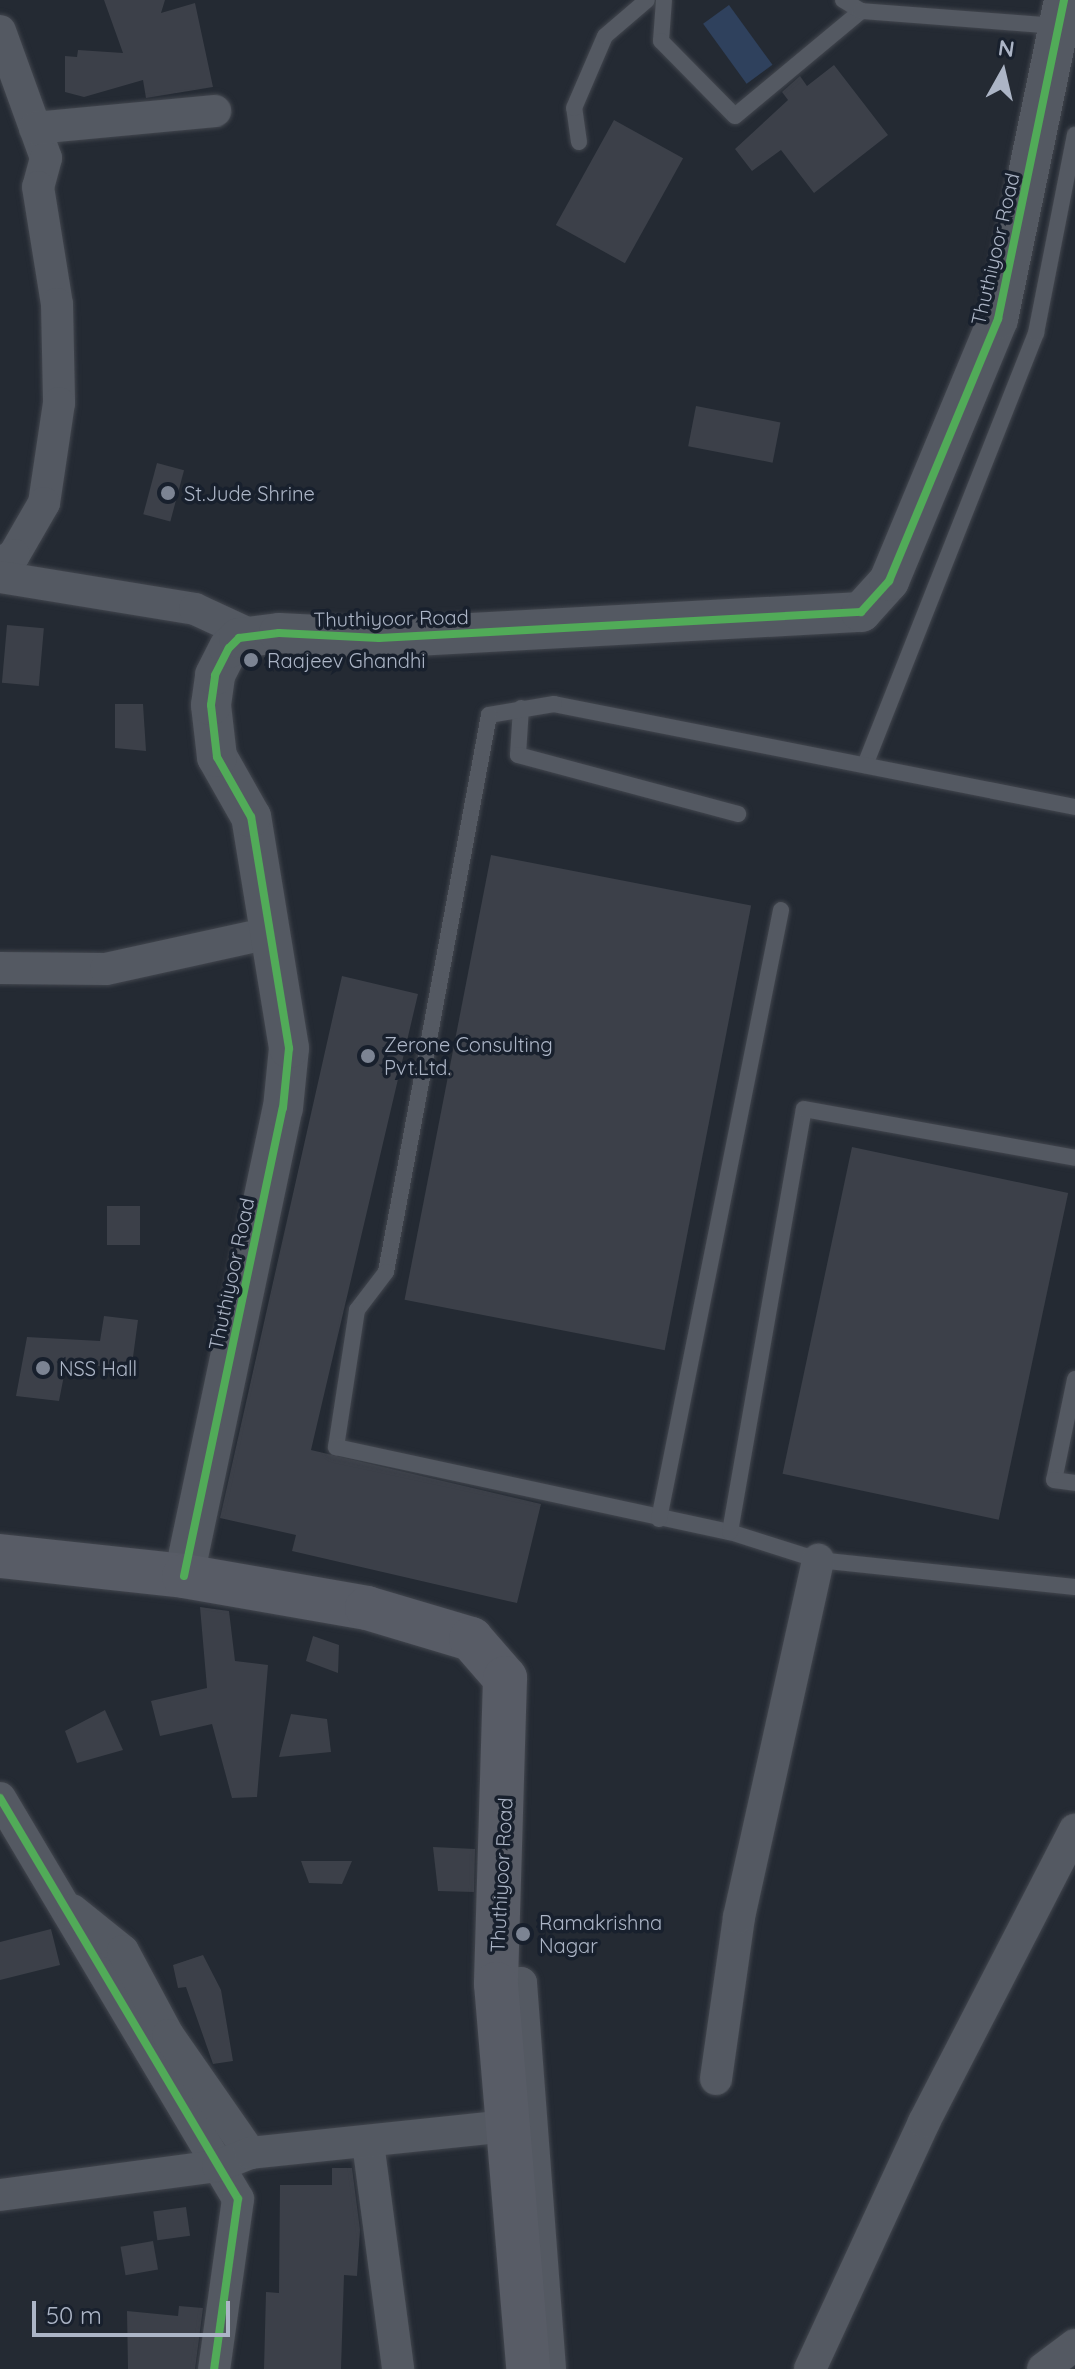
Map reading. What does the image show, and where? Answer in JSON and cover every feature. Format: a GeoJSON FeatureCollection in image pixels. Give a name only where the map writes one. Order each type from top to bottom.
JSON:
{"type":"FeatureCollection","features":[{"type":"Feature","properties":{"kind":"main road","name":"Thuthiyoor Road"},"geometry":{"type":"LineString","coordinates":[[0,1556],[184,1576],[367,1608],[471,1639],[505,1678],[496,1984],[528,2369]]}},
{"type":"Feature","properties":{"kind":"street","name":"Thuthiyoor Road"},"geometry":{"type":"LineString","coordinates":[[184,1576],[283,1108],[289,1048],[251,817],[217,757],[211,705],[229,648],[251,635],[379,638],[861,612],[889,581],[998,319],[1061,13]]}},
{"type":"Feature","properties":{"kind":"street"},"geometry":{"type":"LineString","coordinates":[[0,31],[46,158],[38,187],[57,304],[59,403],[44,503],[14,555],[0,564]]}},
{"type":"Feature","properties":{"kind":"street"},"geometry":{"type":"LineString","coordinates":[[35,128],[215,111]]}},
{"type":"Feature","properties":{"kind":"street"},"geometry":{"type":"LineString","coordinates":[[0,577],[195,609],[251,635]]}},
{"type":"Feature","properties":{"kind":"street"},"geometry":{"type":"LineString","coordinates":[[0,968],[106,969],[270,933]]}},
{"type":"Feature","properties":{"kind":"street"},"geometry":{"type":"LineString","coordinates":[[716,2079],[739,1917],[818,1560]]}},
{"type":"Feature","properties":{"kind":"street"},"geometry":{"type":"LineString","coordinates":[[0,1798],[53,1896],[238,2199],[214,2369]]}},
{"type":"Feature","properties":{"kind":"street"},"geometry":{"type":"LineString","coordinates":[[810,2369],[931,2108],[1075,1830]]}},
{"type":"Feature","properties":{"kind":"street"},"geometry":{"type":"LineString","coordinates":[[53,1896],[123,1951],[168,2035],[250,2153]]}},
{"type":"Feature","properties":{"kind":"street"},"geometry":{"type":"LineString","coordinates":[[496,1984],[521,1983],[550,2369]]}},
{"type":"Feature","properties":{"kind":"street"},"geometry":{"type":"LineString","coordinates":[[0,2195],[218,2166],[250,2153],[368,2143],[506,2126]]}},
{"type":"Feature","properties":{"kind":"street"},"geometry":{"type":"LineString","coordinates":[[368,2143],[398,2369]]}},
{"type":"Feature","properties":{"kind":"street"},"geometry":{"type":"LineString","coordinates":[[1043,2369],[1075,2345]]}},
{"type":"Feature","properties":{"kind":"lane"},"geometry":{"type":"LineString","coordinates":[[579,142],[574,108],[605,36],[647,0]]}},
{"type":"Feature","properties":{"kind":"lane"},"geometry":{"type":"LineString","coordinates":[[664,0],[661,41],[735,116],[861,11]]}},
{"type":"Feature","properties":{"kind":"lane"},"geometry":{"type":"LineString","coordinates":[[843,0],[861,11],[1061,13]]}},
{"type":"Feature","properties":{"kind":"lane"},"geometry":{"type":"LineString","coordinates":[[865,765],[1036,333],[1075,135]]}},
{"type":"Feature","properties":{"kind":"lane"},"geometry":{"type":"LineString","coordinates":[[1075,807],[554,704],[489,715],[386,1272],[357,1310],[336,1447],[730,1532],[818,1560],[1075,1587]]}},
{"type":"Feature","properties":{"kind":"lane"},"geometry":{"type":"LineString","coordinates":[[521,708],[518,755],[738,814]]}},
{"type":"Feature","properties":{"kind":"lane"},"geometry":{"type":"LineString","coordinates":[[659,1519],[781,910]]}},
{"type":"Feature","properties":{"kind":"lane"},"geometry":{"type":"LineString","coordinates":[[730,1532],[804,1109],[1075,1158]]}},
{"type":"Feature","properties":{"kind":"lane"},"geometry":{"type":"LineString","coordinates":[[1075,1379],[1054,1480],[1075,1483]]}},
{"type":"Feature","properties":{"kind":"water"},"geometry":{"type":"Polygon","coordinates":[[[729,5],[772,65],[747,84],[703,24],[729,5]]]}},
{"type":"Feature","properties":{"kind":"building"},"geometry":{"type":"Polygon","coordinates":[[[104,0],[165,0],[161,13],[195,3],[213,87],[146,98],[143,80],[84,97],[65,92],[65,56],[77,57],[78,50],[123,53],[104,0]]]}},
{"type":"Feature","properties":{"kind":"building"},"geometry":{"type":"Polygon","coordinates":[[[834,65],[888,135],[814,193],[781,150],[752,171],[735,149],[788,100],[782,92],[800,76],[807,86],[834,65]]]}},
{"type":"Feature","properties":{"kind":"building"},"geometry":{"type":"Polygon","coordinates":[[[614,120],[683,158],[625,263],[556,225],[614,120]]]}},
{"type":"Feature","properties":{"kind":"building"},"geometry":{"type":"Polygon","coordinates":[[[696,406],[780,422],[773,463],[688,446],[696,406]]]}},
{"type":"Feature","properties":{"kind":"building","name":"St.Jude Shrine"},"geometry":{"type":"Polygon","coordinates":[[[157,463],[184,470],[170,521],[143,514],[157,463]]]}},
{"type":"Feature","properties":{"kind":"building"},"geometry":{"type":"Polygon","coordinates":[[[7,625],[44,628],[39,686],[2,683],[7,625]]]}},
{"type":"Feature","properties":{"kind":"building"},"geometry":{"type":"Polygon","coordinates":[[[115,704],[143,704],[146,751],[115,748],[115,704]]]}},
{"type":"Feature","properties":{"kind":"building"},"geometry":{"type":"Polygon","coordinates":[[[491,855],[751,906],[665,1350],[405,1300],[491,855]]]}},
{"type":"Feature","properties":{"kind":"building"},"geometry":{"type":"Polygon","coordinates":[[[342,976],[418,994],[311,1450],[541,1504],[517,1603],[292,1551],[296,1535],[220,1518],[342,976]]]}},
{"type":"Feature","properties":{"kind":"building"},"geometry":{"type":"Polygon","coordinates":[[[852,1147],[1068,1193],[999,1520],[783,1474],[852,1147]]]}},
{"type":"Feature","properties":{"kind":"building"},"geometry":{"type":"Polygon","coordinates":[[[107,1206],[140,1206],[140,1245],[107,1245],[107,1206]]]}},
{"type":"Feature","properties":{"kind":"building"},"geometry":{"type":"Polygon","coordinates":[[[104,1316],[138,1320],[131,1372],[67,1360],[59,1401],[16,1396],[27,1337],[100,1341],[104,1316]]]}},
{"type":"Feature","properties":{"kind":"building"},"geometry":{"type":"Polygon","coordinates":[[[200,1607],[229,1611],[235,1661],[268,1665],[257,1797],[232,1798],[212,1724],[160,1736],[151,1701],[207,1688],[200,1607]]]}},
{"type":"Feature","properties":{"kind":"building"},"geometry":{"type":"Polygon","coordinates":[[[313,1636],[339,1645],[338,1673],[306,1661],[313,1636]]]}},
{"type":"Feature","properties":{"kind":"building"},"geometry":{"type":"Polygon","coordinates":[[[105,1710],[123,1750],[77,1763],[65,1731],[105,1710]]]}},
{"type":"Feature","properties":{"kind":"building"},"geometry":{"type":"Polygon","coordinates":[[[291,1714],[327,1719],[331,1752],[279,1757],[291,1714]]]}},
{"type":"Feature","properties":{"kind":"building"},"geometry":{"type":"Polygon","coordinates":[[[433,1847],[475,1849],[474,1892],[438,1891],[433,1847]]]}},
{"type":"Feature","properties":{"kind":"building"},"geometry":{"type":"Polygon","coordinates":[[[301,1861],[352,1861],[342,1884],[309,1883],[301,1861]]]}},
{"type":"Feature","properties":{"kind":"building"},"geometry":{"type":"Polygon","coordinates":[[[51,1929],[60,1965],[0,1980],[0,1942],[51,1929]]]}},
{"type":"Feature","properties":{"kind":"building"},"geometry":{"type":"Polygon","coordinates":[[[203,1955],[221,1990],[233,2061],[213,2064],[186,1987],[178,1988],[173,1965],[203,1955]]]}},
{"type":"Feature","properties":{"kind":"building"},"geometry":{"type":"Polygon","coordinates":[[[332,2168],[352,2168],[360,2230],[357,2276],[344,2275],[341,2369],[264,2369],[266,2292],[279,2293],[280,2185],[332,2185],[332,2168]]]}},
{"type":"Feature","properties":{"kind":"building"},"geometry":{"type":"Polygon","coordinates":[[[186,2207],[190,2236],[157,2240],[153,2212],[186,2207]]]}},
{"type":"Feature","properties":{"kind":"building"},"geometry":{"type":"Polygon","coordinates":[[[153,2241],[158,2270],[126,2275],[121,2247],[153,2241]]]}},
{"type":"Feature","properties":{"kind":"building"},"geometry":{"type":"Polygon","coordinates":[[[179,2306],[203,2308],[195,2369],[128,2369],[127,2311],[178,2316],[179,2306]]]}},
{"type":"Feature","properties":{"kind":"cycle path"},"geometry":{"type":"LineString","coordinates":[[184,1576],[283,1108],[289,1048],[251,817],[217,757],[211,705],[215,675],[229,648],[239,638],[279,633],[379,638],[861,612],[889,581],[998,319],[1064,0]]}},
{"type":"Feature","properties":{"kind":"cycle path"},"geometry":{"type":"LineString","coordinates":[[0,1798],[238,2199],[214,2369]]}},
{"type":"Feature","properties":{"kind":"place","name":"St.Jude Shrine"},"geometry":{"type":"Point","coordinates":[168,493]}},
{"type":"Feature","properties":{"kind":"place","name":"Raajeev Ghandhi"},"geometry":{"type":"Point","coordinates":[251,660]}},
{"type":"Feature","properties":{"kind":"place","name":"Zerone Consulting Pvt.Ltd."},"geometry":{"type":"Point","coordinates":[368,1056]}},
{"type":"Feature","properties":{"kind":"place","name":"NSS Hall"},"geometry":{"type":"Point","coordinates":[43,1368]}},
{"type":"Feature","properties":{"kind":"place","name":"Ramakrishna Nagar"},"geometry":{"type":"Point","coordinates":[523,1934]}}]}
